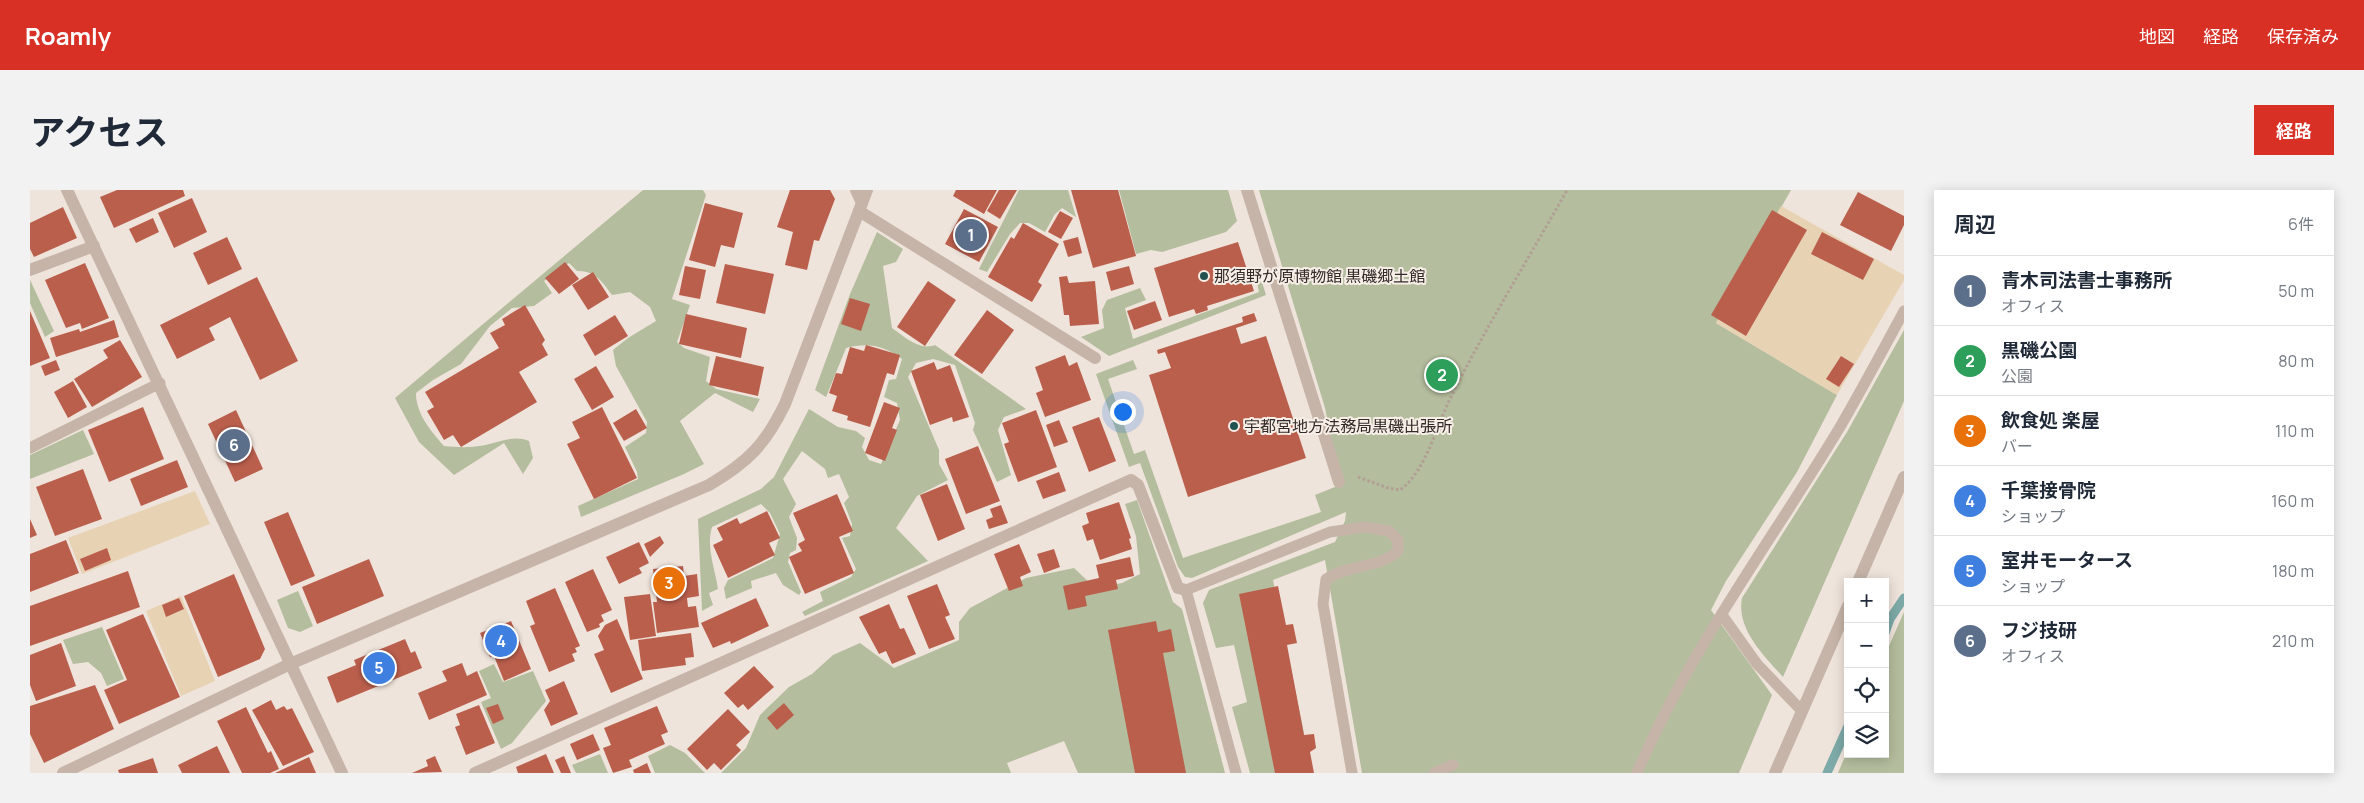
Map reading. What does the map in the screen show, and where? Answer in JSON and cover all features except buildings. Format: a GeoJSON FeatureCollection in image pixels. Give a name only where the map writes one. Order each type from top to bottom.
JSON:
{"type":"FeatureCollection","features":[{"type":"Feature","properties":{"kind":"street"},"geometry":{"type":"LineString","coordinates":[[67,190],[342,773]]}},
{"type":"Feature","properties":{"kind":"street"},"geometry":{"type":"LineString","coordinates":[[856,190],[860,207],[1095,358]]}},
{"type":"Feature","properties":{"kind":"street"},"geometry":{"type":"LineString","coordinates":[[63,773],[290,664],[709,485],[734,470],[757,450],[774,427],[785,404],[867,190]]}},
{"type":"Feature","properties":{"kind":"street"},"geometry":{"type":"LineString","coordinates":[[1246,190],[1338,482]]}},
{"type":"Feature","properties":{"kind":"street"},"geometry":{"type":"LineString","coordinates":[[30,270],[94,246]]}},
{"type":"Feature","properties":{"kind":"street"},"geometry":{"type":"LineString","coordinates":[[1860,578],[1904,476]]}},
{"type":"Feature","properties":{"kind":"street"},"geometry":{"type":"LineString","coordinates":[[475,773],[1131,480],[1138,485],[1178,588],[1186,590]]}},
{"type":"Feature","properties":{"kind":"street"},"geometry":{"type":"LineString","coordinates":[[1775,773],[1844,615]]}},
{"type":"Feature","properties":{"kind":"lane"},"geometry":{"type":"LineString","coordinates":[[1637,773],[1658,723],[1722,615],[1840,427],[1904,311]]}},
{"type":"Feature","properties":{"kind":"lane"},"geometry":{"type":"LineString","coordinates":[[30,448],[160,384]]}},
{"type":"Feature","properties":{"kind":"lane"},"geometry":{"type":"LineString","coordinates":[[1236,773],[1186,590],[1330,532],[1366,527],[1389,531],[1398,540],[1398,551],[1388,560],[1338,571],[1326,579],[1323,591],[1323,604],[1352,773]]}},
{"type":"Feature","properties":{"kind":"lane"},"geometry":{"type":"LineString","coordinates":[[1722,615],[1756,664],[1802,711]]}},
{"type":"Feature","properties":{"kind":"lane"},"geometry":{"type":"LineString","coordinates":[[1434,773],[1452,765]]}},
{"type":"Feature","properties":{"kind":"path"},"geometry":{"type":"LineString","coordinates":[[1334,468],[1388,488],[1400,490],[1410,484],[1451,396],[1567,190]]}},
{"type":"Feature","properties":{"kind":"green space"},"geometry":{"type":"Polygon","coordinates":[[[643,190],[703,190],[706,195],[672,299],[690,305],[677,342],[684,348],[710,357],[706,381],[716,389],[760,399],[753,412],[715,393],[680,421],[704,464],[581,517],[578,506],[638,479],[637,472],[625,447],[646,433],[647,422],[616,366],[613,350],[628,338],[656,321],[650,307],[630,292],[612,295],[593,275],[588,272],[577,271],[569,263],[544,281],[552,293],[534,306],[512,308],[490,326],[461,364],[433,380],[416,393],[421,415],[444,446],[475,447],[510,439],[529,441],[533,458],[523,474],[504,443],[454,475],[419,442],[395,398],[643,190]]]}},
{"type":"Feature","properties":{"kind":"green space"},"geometry":{"type":"Polygon","coordinates":[[[1019,190],[1068,190],[1076,217],[1062,208],[1055,214],[1045,232],[1029,223],[1020,223],[1010,234],[987,272],[979,269],[1019,190]]]}},
{"type":"Feature","properties":{"kind":"green space"},"geometry":{"type":"Polygon","coordinates":[[[1119,190],[1228,190],[1237,221],[1226,232],[1162,252],[1151,250],[1136,254],[1119,190]]]}},
{"type":"Feature","properties":{"kind":"green space"},"geometry":{"type":"Polygon","coordinates":[[[1259,190],[1791,190],[1716,323],[1837,395],[1797,472],[1726,581],[1711,610],[1772,695],[1739,773],[1362,773],[1325,560],[1273,580],[1312,773],[1250,773],[1232,707],[1247,702],[1234,645],[1216,648],[1203,603],[1209,590],[1335,542],[1345,521],[1346,512],[1192,578],[1185,577],[1178,567],[1140,463],[1129,467],[1096,374],[1133,360],[1137,369],[1108,379],[1134,454],[1145,450],[1183,558],[1321,512],[1315,495],[1340,485],[1325,408],[1259,190]]]}},
{"type":"Feature","properties":{"kind":"green space"},"geometry":{"type":"Polygon","coordinates":[[[877,232],[903,249],[896,262],[883,266],[892,328],[918,345],[935,345],[1026,409],[1004,417],[998,430],[1011,475],[997,482],[973,430],[975,423],[955,365],[933,359],[916,363],[908,377],[939,450],[939,464],[948,480],[917,496],[896,528],[928,561],[805,616],[802,612],[823,601],[820,592],[851,577],[856,569],[842,538],[850,536],[852,524],[844,503],[849,497],[839,474],[828,478],[825,469],[802,451],[783,479],[796,504],[789,517],[797,538],[796,550],[790,553],[788,562],[801,592],[799,595],[783,585],[776,573],[751,581],[752,588],[726,599],[724,588],[728,580],[773,558],[780,534],[770,513],[761,504],[712,527],[710,550],[718,589],[709,593],[713,605],[702,611],[698,519],[761,489],[774,477],[809,409],[838,427],[856,431],[865,438],[862,447],[869,460],[881,464],[900,420],[897,403],[884,397],[889,380],[896,379],[902,359],[876,346],[862,345],[846,348],[826,397],[815,390],[850,294],[877,232]]]}},
{"type":"Feature","properties":{"kind":"green space"},"geometry":{"type":"Polygon","coordinates":[[[30,280],[54,331],[45,337],[30,303],[30,280]]]}},
{"type":"Feature","properties":{"kind":"green space"},"geometry":{"type":"Polygon","coordinates":[[[1262,282],[1266,295],[1109,356],[1081,337],[1104,328],[1102,310],[1107,300],[1140,288],[1146,300],[1125,308],[1133,339],[1259,292],[1257,283],[1262,282]]]}},
{"type":"Feature","properties":{"kind":"green space"},"geometry":{"type":"Polygon","coordinates":[[[1904,330],[1904,401],[1783,677],[1760,651],[1747,631],[1741,609],[1742,598],[1847,432],[1904,330]]]}},
{"type":"Feature","properties":{"kind":"green space"},"geometry":{"type":"Polygon","coordinates":[[[83,430],[94,454],[30,479],[30,455],[83,430]]]}},
{"type":"Feature","properties":{"kind":"green space"},"geometry":{"type":"Polygon","coordinates":[[[1137,500],[1173,602],[1182,609],[1225,773],[1078,773],[1064,741],[1007,763],[1011,773],[721,773],[746,748],[760,715],[789,687],[812,674],[833,655],[860,643],[894,668],[959,640],[959,622],[970,608],[1026,578],[1074,568],[1095,588],[1122,583],[1140,574],[1136,536],[1125,504],[1137,500]]]}},
{"type":"Feature","properties":{"kind":"green space"},"geometry":{"type":"Polygon","coordinates":[[[298,591],[313,626],[300,632],[288,628],[277,600],[298,591]]]}},
{"type":"Feature","properties":{"kind":"green space"},"geometry":{"type":"Polygon","coordinates":[[[1904,612],[1904,773],[1838,773],[1844,758],[1889,758],[1889,646],[1904,612]]]}},
{"type":"Feature","properties":{"kind":"green space"},"geometry":{"type":"Polygon","coordinates":[[[102,627],[124,679],[107,686],[101,673],[88,662],[73,664],[63,640],[102,627]]]}},
{"type":"Feature","properties":{"kind":"green space"},"geometry":{"type":"Polygon","coordinates":[[[494,664],[503,682],[533,671],[546,701],[512,743],[501,749],[481,702],[491,698],[479,671],[494,664]]]}},
{"type":"Feature","properties":{"kind":"green space"},"geometry":{"type":"Polygon","coordinates":[[[670,745],[685,753],[705,773],[655,773],[648,756],[670,745]]]}},
{"type":"Feature","properties":{"kind":"green space"},"geometry":{"type":"Polygon","coordinates":[[[600,754],[608,773],[576,773],[572,765],[600,754]]]}},
{"type":"Feature","properties":{"kind":"sand"},"geometry":{"type":"Polygon","coordinates":[[[1781,206],[1904,275],[1904,280],[1837,395],[1716,323],[1781,206]]]}},
{"type":"Feature","properties":{"kind":"sand"},"geometry":{"type":"Polygon","coordinates":[[[195,491],[210,524],[82,574],[68,538],[195,491]]]}},
{"type":"Feature","properties":{"kind":"sand"},"geometry":{"type":"Polygon","coordinates":[[[181,596],[215,681],[181,696],[146,611],[181,596]]]}},
{"type":"Feature","properties":{"kind":"waterway"},"geometry":{"type":"LineString","coordinates":[[1889,623],[1904,598]]}},
{"type":"Feature","properties":{"kind":"waterway"},"geometry":{"type":"LineString","coordinates":[[1827,773],[1844,735]]}},
{"type":"Feature","properties":{"kind":"place","name":"青木司法書士事務所"},"geometry":{"type":"Point","coordinates":[971,235]}},
{"type":"Feature","properties":{"kind":"place","name":"那須野が原博物館 黒磯郷土館"},"geometry":{"type":"Point","coordinates":[1204,276]}},
{"type":"Feature","properties":{"kind":"place","name":"黒磯公園"},"geometry":{"type":"Point","coordinates":[1442,375]}},
{"type":"Feature","properties":{"kind":"place","name":"宇都宮地方法務局黒磯出張所"},"geometry":{"type":"Point","coordinates":[1234,426]}},
{"type":"Feature","properties":{"kind":"place","name":"フジ技研"},"geometry":{"type":"Point","coordinates":[234,445]}},
{"type":"Feature","properties":{"kind":"place","name":"飲食処 楽屋"},"geometry":{"type":"Point","coordinates":[669,583]}},
{"type":"Feature","properties":{"kind":"place","name":"千葉接骨院"},"geometry":{"type":"Point","coordinates":[501,641]}},
{"type":"Feature","properties":{"kind":"place","name":"室井モータース"},"geometry":{"type":"Point","coordinates":[379,668]}}]}
